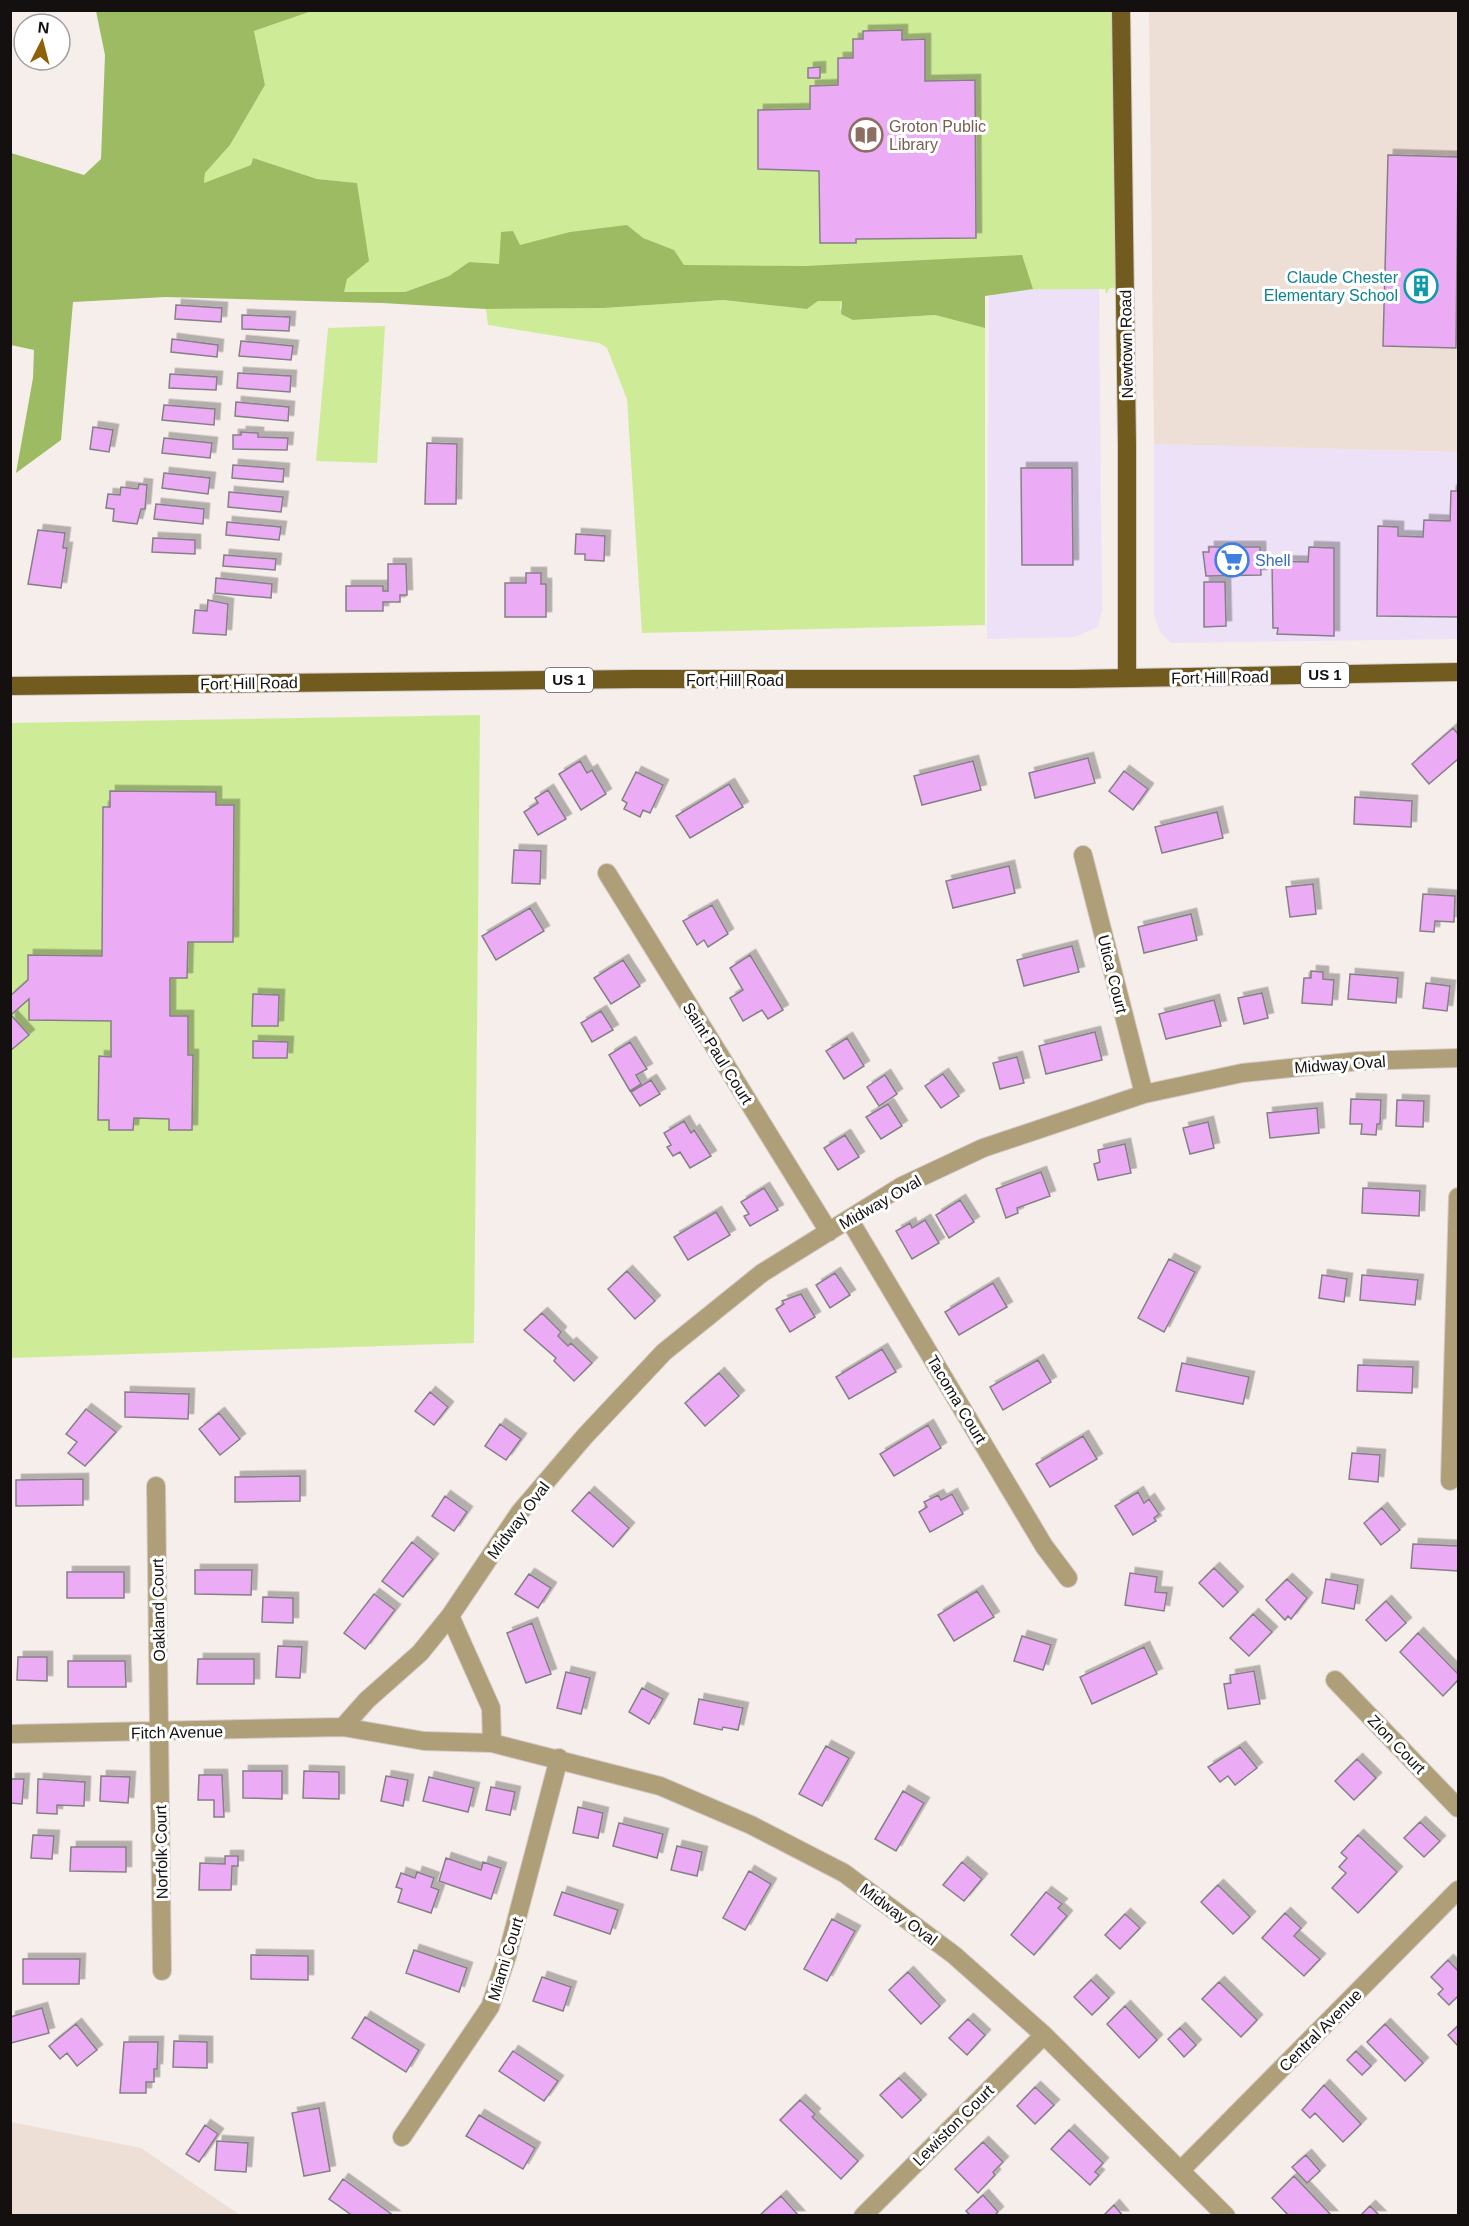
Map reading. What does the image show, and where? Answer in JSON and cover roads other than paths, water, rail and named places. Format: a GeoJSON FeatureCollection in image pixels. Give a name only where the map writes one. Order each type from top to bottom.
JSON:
{"type":"FeatureCollection","features":[{"type":"Feature","properties":{"kind":"main road","name":"Newtown Road"},"geometry":{"type":"LineString","coordinates":[[1121,10],[1127,446],[1127,678]]}},
{"type":"Feature","properties":{"kind":"main road","name":"Fort Hill Road"},"geometry":{"type":"LineString","coordinates":[[10,686],[634,679],[1127,678],[1458,672]]}},
{"type":"Feature","properties":{"kind":"street","name":"Utica Court"},"geometry":{"type":"LineString","coordinates":[[1083,855],[1144,1094]]}},
{"type":"Feature","properties":{"kind":"street","name":"Saint Paul Court"},"geometry":{"type":"LineString","coordinates":[[607,873],[829,1233]]}},
{"type":"Feature","properties":{"kind":"street","name":"Midway Oval"},"geometry":{"type":"LineString","coordinates":[[343,1727],[367,1700],[420,1653],[450,1617],[520,1512],[585,1436],[664,1352],[762,1273],[902,1186],[983,1148],[1144,1094],[1242,1073],[1359,1061],[1458,1058]]}},
{"type":"Feature","properties":{"kind":"street"},"geometry":{"type":"LineString","coordinates":[[1450,1480],[1458,1197]]}},
{"type":"Feature","properties":{"kind":"street","name":"Tacoma Court"},"geometry":{"type":"LineString","coordinates":[[849,1219],[1044,1546],[1068,1578]]}},
{"type":"Feature","properties":{"kind":"street","name":"Oakland Court"},"geometry":{"type":"LineString","coordinates":[[156,1486],[160,1733]]}},
{"type":"Feature","properties":{"kind":"street"},"geometry":{"type":"LineString","coordinates":[[450,1617],[491,1708],[492,1743]]}},
{"type":"Feature","properties":{"kind":"street","name":"Zion Court"},"geometry":{"type":"LineString","coordinates":[[1335,1680],[1458,1808]]}},
{"type":"Feature","properties":{"kind":"street","name":"Midway Oval"},"geometry":{"type":"LineString","coordinates":[[343,1727],[424,1741],[492,1743],[559,1758],[660,1786],[751,1825],[844,1873],[954,1955],[1044,2035],[1226,2216]]}},
{"type":"Feature","properties":{"kind":"street","name":"Fitch Avenue"},"geometry":{"type":"LineString","coordinates":[[10,1734],[160,1733],[343,1727]]}},
{"type":"Feature","properties":{"kind":"street","name":"Norfolk Court"},"geometry":{"type":"LineString","coordinates":[[160,1733],[162,1971]]}},
{"type":"Feature","properties":{"kind":"street","name":"Miami Court"},"geometry":{"type":"LineString","coordinates":[[402,2137],[490,2007],[507,1956],[559,1758]]}},
{"type":"Feature","properties":{"kind":"street","name":"Central Avenue"},"geometry":{"type":"LineString","coordinates":[[1181,2170],[1458,1890]]}},
{"type":"Feature","properties":{"kind":"street","name":"Lewiston Court"},"geometry":{"type":"LineString","coordinates":[[863,2216],[1044,2035]]}},
{"type":"Feature","properties":{"kind":"place","name":"Groton Public Library"},"geometry":{"type":"Point","coordinates":[866,135]}},
{"type":"Feature","properties":{"kind":"place","name":"Claude Chester Elementary School"},"geometry":{"type":"Point","coordinates":[1421,286]}},
{"type":"Feature","properties":{"kind":"place","name":"Shell"},"geometry":{"type":"Point","coordinates":[1232,560]}}]}
